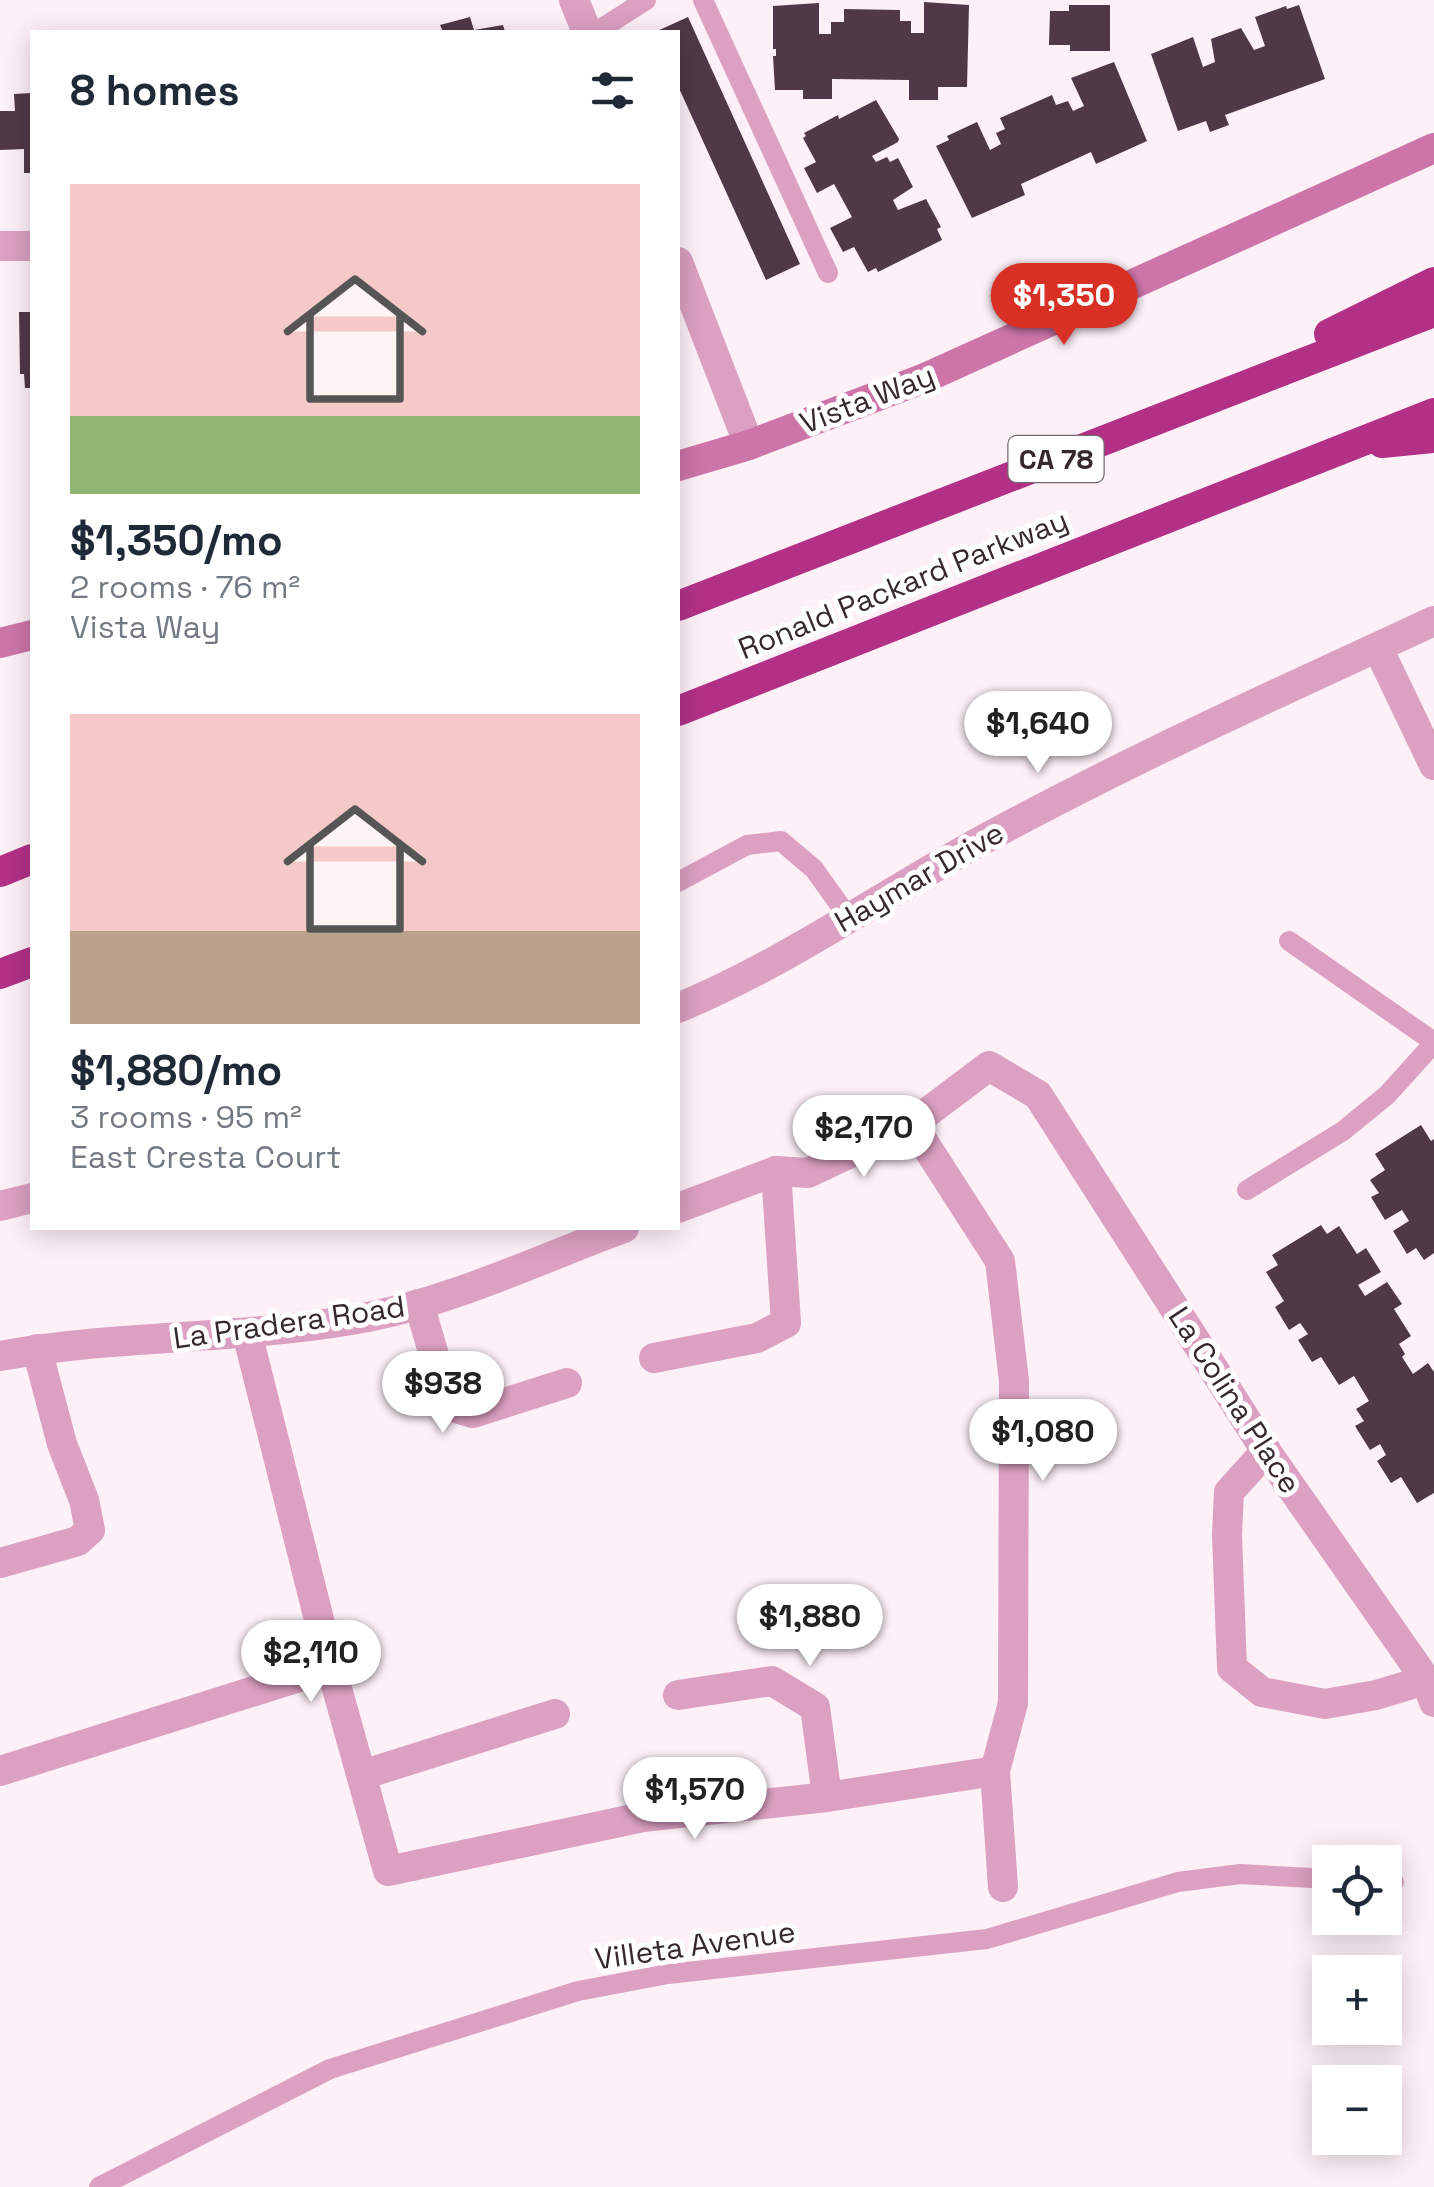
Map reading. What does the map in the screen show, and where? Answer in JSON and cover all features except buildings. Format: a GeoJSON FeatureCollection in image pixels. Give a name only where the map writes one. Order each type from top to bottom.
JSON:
{"type":"FeatureCollection","features":[{"type":"Feature","properties":{"kind":"highway"},"geometry":{"type":"LineString","coordinates":[[1156,420],[1434,282]]}},
{"type":"Feature","properties":{"kind":"highway","name":"Ronald Packard Parkway"},"geometry":{"type":"LineString","coordinates":[[680,605],[1434,312]]}},
{"type":"Feature","properties":{"kind":"highway","name":"Ronald Packard Parkway"},"geometry":{"type":"LineString","coordinates":[[680,709],[1434,413]]}},
{"type":"Feature","properties":{"kind":"highway"},"geometry":{"type":"LineString","coordinates":[[1344,447],[1434,438]]}},
{"type":"Feature","properties":{"kind":"highway"},"geometry":{"type":"LineString","coordinates":[[0,872],[30,860]]}},
{"type":"Feature","properties":{"kind":"highway"},"geometry":{"type":"LineString","coordinates":[[0,974],[30,963]]}},
{"type":"Feature","properties":{"kind":"main road","name":"Vista Way"},"geometry":{"type":"LineString","coordinates":[[680,465],[749,445],[925,378],[1434,148]]}},
{"type":"Feature","properties":{"kind":"main road"},"geometry":{"type":"LineString","coordinates":[[0,643],[30,636]]}},
{"type":"Feature","properties":{"kind":"street"},"geometry":{"type":"LineString","coordinates":[[574,0],[586,30]]}},
{"type":"Feature","properties":{"kind":"street"},"geometry":{"type":"LineString","coordinates":[[0,246],[30,246]]}},
{"type":"Feature","properties":{"kind":"street"},"geometry":{"type":"LineString","coordinates":[[680,267],[749,445]]}},
{"type":"Feature","properties":{"kind":"street","name":"Haymar Drive"},"geometry":{"type":"LineString","coordinates":[[680,1007],[1138,757],[1434,622]]}},
{"type":"Feature","properties":{"kind":"street"},"geometry":{"type":"LineString","coordinates":[[1378,648],[1434,765]]}},
{"type":"Feature","properties":{"kind":"street","name":"La Colina Place"},"geometry":{"type":"LineString","coordinates":[[912,1124],[988,1066],[1038,1096],[1266,1450],[1430,1691]]}},
{"type":"Feature","properties":{"kind":"street"},"geometry":{"type":"LineString","coordinates":[[680,1207],[776,1171],[808,1172],[912,1124],[1000,1261],[1014,1381],[1013,1684],[995,1771],[1004,1887]]}},
{"type":"Feature","properties":{"kind":"street"},"geometry":{"type":"LineString","coordinates":[[654,1358],[757,1338],[786,1323],[776,1171]]}},
{"type":"Feature","properties":{"kind":"street"},"geometry":{"type":"LineString","coordinates":[[0,1206],[30,1198]]}},
{"type":"Feature","properties":{"kind":"street","name":"La Pradera Road"},"geometry":{"type":"LineString","coordinates":[[0,1356],[36,1349],[248,1333],[358,1319],[420,1304],[619,1230]]}},
{"type":"Feature","properties":{"kind":"street"},"geometry":{"type":"LineString","coordinates":[[420,1304],[449,1406],[472,1413],[568,1383]]}},
{"type":"Feature","properties":{"kind":"street"},"geometry":{"type":"LineString","coordinates":[[248,1333],[331,1667],[388,1871],[642,1817],[827,1797],[995,1771]]}},
{"type":"Feature","properties":{"kind":"street"},"geometry":{"type":"LineString","coordinates":[[0,1563],[78,1541],[90,1530],[36,1349]]}},
{"type":"Feature","properties":{"kind":"street"},"geometry":{"type":"LineString","coordinates":[[1266,1450],[1229,1492],[1232,1668],[1262,1692],[1325,1704],[1430,1691]]}},
{"type":"Feature","properties":{"kind":"street"},"geometry":{"type":"LineString","coordinates":[[0,1771],[331,1667]]}},
{"type":"Feature","properties":{"kind":"street"},"geometry":{"type":"LineString","coordinates":[[678,1695],[772,1681],[814,1707],[827,1797]]}},
{"type":"Feature","properties":{"kind":"street"},"geometry":{"type":"LineString","coordinates":[[362,1775],[555,1714]]}},
{"type":"Feature","properties":{"kind":"lane"},"geometry":{"type":"LineString","coordinates":[[599,30],[646,0]]}},
{"type":"Feature","properties":{"kind":"lane"},"geometry":{"type":"LineString","coordinates":[[703,0],[828,273]]}},
{"type":"Feature","properties":{"kind":"lane"},"geometry":{"type":"LineString","coordinates":[[680,881],[747,845],[781,840],[814,869],[849,918]]}},
{"type":"Feature","properties":{"kind":"lane"},"geometry":{"type":"LineString","coordinates":[[1247,1190],[1343,1131],[1387,1096],[1434,1042],[1289,941]]}},
{"type":"Feature","properties":{"kind":"lane","name":"Villeta Avenue"},"geometry":{"type":"LineString","coordinates":[[100,2187],[330,2069],[578,1992],[668,1974],[986,1939],[1178,1882],[1240,1874],[1312,1878]]}}]}
